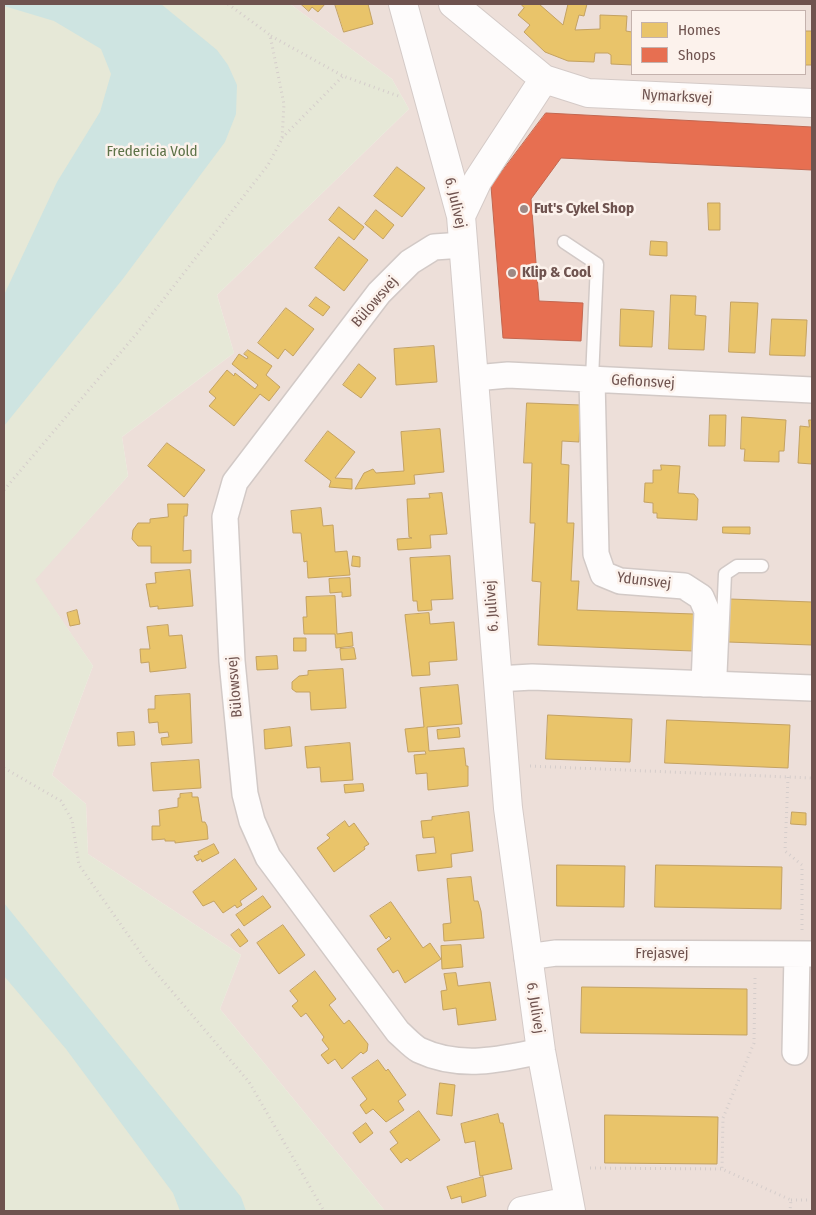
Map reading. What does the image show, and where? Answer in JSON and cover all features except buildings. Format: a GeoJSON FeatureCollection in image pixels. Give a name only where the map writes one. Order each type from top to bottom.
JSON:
{"type":"FeatureCollection","features":[{"type":"Feature","properties":{"kind":"street","name":"6. Julivej"},"geometry":{"type":"LineString","coordinates":[[403,4],[426,94],[461,216],[504,765],[527,957],[541,1051],[570,1206]]}},
{"type":"Feature","properties":{"kind":"street"},"geometry":{"type":"LineString","coordinates":[[453,4],[544,79],[478,180],[461,216]]}},
{"type":"Feature","properties":{"kind":"street","name":"Nymarksvej"},"geometry":{"type":"LineString","coordinates":[[544,79],[588,93],[812,103]]}},
{"type":"Feature","properties":{"kind":"street","name":"Bülowsvej"},"geometry":{"type":"LineString","coordinates":[[463,245],[434,247],[410,262],[379,293],[235,482],[225,517],[232,661],[242,766],[245,794],[252,821],[268,857],[398,1032],[417,1049],[445,1059],[477,1062],[541,1051]]}},
{"type":"Feature","properties":{"kind":"street","name":"Gefionsvej"},"geometry":{"type":"LineString","coordinates":[[474,378],[508,374],[812,390]]}},
{"type":"Feature","properties":{"kind":"street","name":"Ydunsvej"},"geometry":{"type":"LineString","coordinates":[[592,379],[596,554],[602,574],[620,581],[684,586],[701,596],[707,611],[712,684]]}},
{"type":"Feature","properties":{"kind":"street"},"geometry":{"type":"LineString","coordinates":[[497,680],[532,677],[812,688]]}},
{"type":"Feature","properties":{"kind":"street","name":"Frejasvej"},"geometry":{"type":"LineString","coordinates":[[527,957],[556,953],[804,954]]}},
{"type":"Feature","properties":{"kind":"street"},"geometry":{"type":"LineString","coordinates":[[795,1052],[804,954]]}},
{"type":"Feature","properties":{"kind":"street"},"geometry":{"type":"LineString","coordinates":[[522,1211],[570,1206]]}},
{"type":"Feature","properties":{"kind":"lane"},"geometry":{"type":"LineString","coordinates":[[564,242],[597,264],[592,379]]}},
{"type":"Feature","properties":{"kind":"lane"},"geometry":{"type":"LineString","coordinates":[[712,684],[725,574],[737,566],[762,566]]}},
{"type":"Feature","properties":{"kind":"path"},"geometry":{"type":"LineString","coordinates":[[228,4],[270,36],[343,76],[407,99],[426,94]]}},
{"type":"Feature","properties":{"kind":"path"},"geometry":{"type":"LineString","coordinates":[[270,36],[284,104],[282,139]]}},
{"type":"Feature","properties":{"kind":"path"},"geometry":{"type":"LineString","coordinates":[[4,490],[138,332],[268,166],[282,139],[343,76]]}},
{"type":"Feature","properties":{"kind":"path"},"geometry":{"type":"LineString","coordinates":[[504,765],[812,778]]}},
{"type":"Feature","properties":{"kind":"path"},"geometry":{"type":"LineString","coordinates":[[4,768],[62,801],[72,820],[79,865],[147,962],[250,1082],[324,1211]]}},
{"type":"Feature","properties":{"kind":"path"},"geometry":{"type":"LineString","coordinates":[[788,777],[785,851],[802,865],[804,954]]}},
{"type":"Feature","properties":{"kind":"path"},"geometry":{"type":"LineString","coordinates":[[722,1170],[723,1118],[754,1043],[756,954]]}},
{"type":"Feature","properties":{"kind":"path"},"geometry":{"type":"LineString","coordinates":[[563,1168],[722,1170],[791,1200],[812,1200]]}},
{"type":"Feature","properties":{"kind":"path"},"geometry":{"type":"LineString","coordinates":[[790,1211],[791,1200]]}},
{"type":"Feature","properties":{"kind":"shaded area"},"geometry":{"type":"Polygon","coordinates":[[[4,4],[161,4],[217,50],[228,65],[237,85],[236,114],[225,142],[122,280],[4,426],[4,295],[57,182],[100,112],[111,74],[101,49],[54,21],[4,6],[4,4]]]}},
{"type":"Feature","properties":{"kind":"shaded area"},"geometry":{"type":"Polygon","coordinates":[[[290,4],[812,4],[812,1211],[385,1211],[220,1009],[241,955],[88,854],[86,804],[52,775],[93,666],[34,580],[128,476],[122,437],[234,353],[217,295],[409,109],[392,79],[290,4]]]}},
{"type":"Feature","properties":{"kind":"shaded area"},"geometry":{"type":"Polygon","coordinates":[[[4,903],[241,1197],[246,1211],[180,1211],[173,1193],[66,1049],[4,976],[4,903]]]}},
{"type":"Feature","properties":{"kind":"green space","name":"Fredericia Vold"},"geometry":{"type":"Polygon","coordinates":[[[4,4],[290,4],[392,79],[409,109],[217,295],[234,353],[122,437],[128,476],[35,580],[93,666],[52,775],[86,804],[88,854],[241,955],[220,1009],[385,1211],[4,1211],[4,4]]]}},
{"type":"Feature","properties":{"kind":"place","name":"Fut's Cykel Shop"},"geometry":{"type":"Point","coordinates":[524,209]}},
{"type":"Feature","properties":{"kind":"place","name":"Klip & Cool"},"geometry":{"type":"Point","coordinates":[512,273]}}]}
